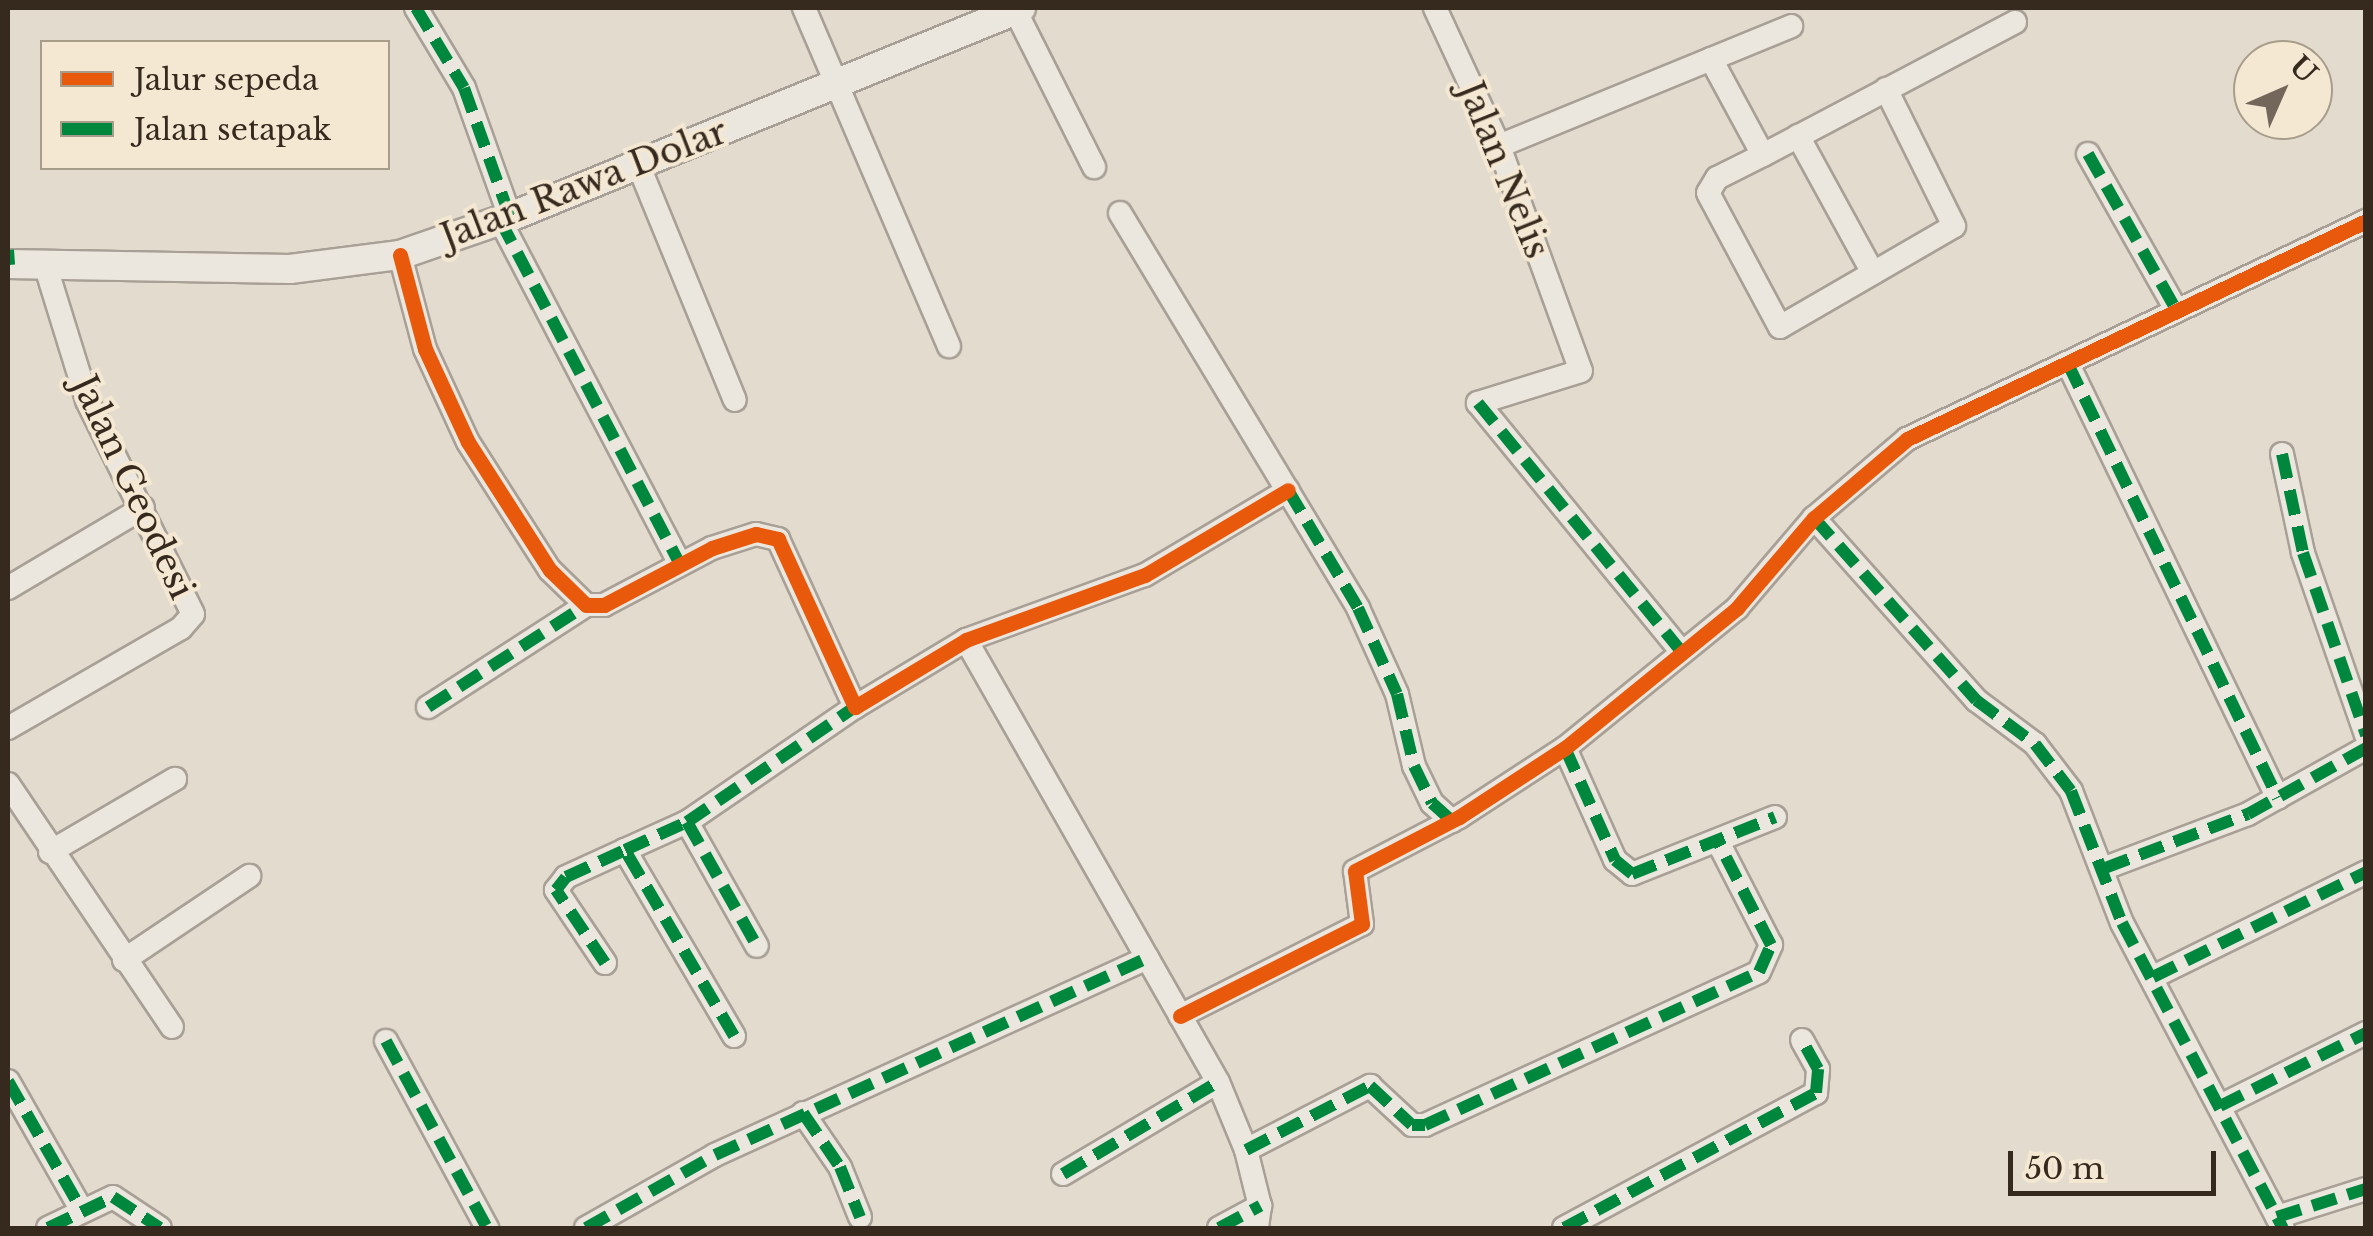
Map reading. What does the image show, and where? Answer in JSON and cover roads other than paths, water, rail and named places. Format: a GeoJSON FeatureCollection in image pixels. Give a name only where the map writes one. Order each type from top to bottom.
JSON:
{"type":"FeatureCollection","features":[{"type":"Feature","properties":{"kind":"street"},"geometry":{"type":"LineString","coordinates":[[416,8],[464,88],[505,219],[679,563]]}},
{"type":"Feature","properties":{"kind":"street"},"geometry":{"type":"LineString","coordinates":[[804,8],[949,346]]}},
{"type":"Feature","properties":{"kind":"street","name":"Jalan Nelis"},"geometry":{"type":"LineString","coordinates":[[1435,8],[1499,146],[1581,372],[1478,403],[1680,650]]}},
{"type":"Feature","properties":{"kind":"street"},"geometry":{"type":"LineString","coordinates":[[1018,9],[1094,167]]}},
{"type":"Feature","properties":{"kind":"street","name":"Jalan Rawa Dolar"},"geometry":{"type":"LineString","coordinates":[[8,260],[290,268],[400,255],[505,219],[1018,9]]}},
{"type":"Feature","properties":{"kind":"street"},"geometry":{"type":"LineString","coordinates":[[1886,89],[1954,226],[1780,326],[1773,322],[1708,193],[1717,178],[1763,155],[1886,89],[2015,22]]}},
{"type":"Feature","properties":{"kind":"street"},"geometry":{"type":"LineString","coordinates":[[1499,146],[1791,26]]}},
{"type":"Feature","properties":{"kind":"street"},"geometry":{"type":"LineString","coordinates":[[1712,58],[1763,155]]}},
{"type":"Feature","properties":{"kind":"street"},"geometry":{"type":"LineString","coordinates":[[1798,136],[1872,273]]}},
{"type":"Feature","properties":{"kind":"street"},"geometry":{"type":"LineString","coordinates":[[2088,154],[2177,311]]}},
{"type":"Feature","properties":{"kind":"street"},"geometry":{"type":"LineString","coordinates":[[638,164],[736,400]]}},
{"type":"Feature","properties":{"kind":"street"},"geometry":{"type":"LineString","coordinates":[[1120,214],[1358,608],[1398,694],[1414,766],[1432,803],[1452,821]]}},
{"type":"Feature","properties":{"kind":"street"},"geometry":{"type":"LineString","coordinates":[[1180,1016],[1362,924],[1355,871],[1452,821],[1565,748],[1772,574],[1814,518],[1907,438],[2366,220]]}},
{"type":"Feature","properties":{"kind":"street"},"geometry":{"type":"LineString","coordinates":[[400,255],[425,349],[468,442],[550,570],[586,604]]}},
{"type":"Feature","properties":{"kind":"street","name":"Jalan Geodesi"},"geometry":{"type":"LineString","coordinates":[[8,728],[192,618],[143,508],[87,400],[45,264]]}},
{"type":"Feature","properties":{"kind":"street"},"geometry":{"type":"LineString","coordinates":[[2068,364],[2278,798]]}},
{"type":"Feature","properties":{"kind":"street"},"geometry":{"type":"LineString","coordinates":[[2282,454],[2303,553],[2366,736]]}},
{"type":"Feature","properties":{"kind":"street"},"geometry":{"type":"LineString","coordinates":[[605,963],[556,890],[566,878],[687,822],[855,707],[966,640],[1145,575],[1288,490]]}},
{"type":"Feature","properties":{"kind":"street"},"geometry":{"type":"LineString","coordinates":[[8,588],[143,508]]}},
{"type":"Feature","properties":{"kind":"street"},"geometry":{"type":"LineString","coordinates":[[1814,518],[1976,700],[2035,744],[2071,791],[2105,868],[2122,923],[2280,1223],[2366,1190]]}},
{"type":"Feature","properties":{"kind":"street"},"geometry":{"type":"LineString","coordinates":[[428,708],[586,604],[604,605],[679,563],[756,534],[785,545],[834,672],[855,707]]}},
{"type":"Feature","properties":{"kind":"street"},"geometry":{"type":"LineString","coordinates":[[966,640],[1218,1082],[1246,1150],[1258,1217],[1218,1228]]}},
{"type":"Feature","properties":{"kind":"street"},"geometry":{"type":"LineString","coordinates":[[1565,748],[1625,872],[1644,874],[1776,817]]}},
{"type":"Feature","properties":{"kind":"street"},"geometry":{"type":"LineString","coordinates":[[2105,868],[2278,798],[2366,748]]}},
{"type":"Feature","properties":{"kind":"street"},"geometry":{"type":"LineString","coordinates":[[50,852],[175,779]]}},
{"type":"Feature","properties":{"kind":"street"},"geometry":{"type":"LineString","coordinates":[[8,784],[50,852],[172,1027]]}},
{"type":"Feature","properties":{"kind":"street"},"geometry":{"type":"LineString","coordinates":[[687,822],[758,946]]}},
{"type":"Feature","properties":{"kind":"street"},"geometry":{"type":"LineString","coordinates":[[1246,1150],[1370,1086],[1412,1125],[1425,1125],[1758,972],[1771,945],[1718,842]]}},
{"type":"Feature","properties":{"kind":"street"},"geometry":{"type":"LineString","coordinates":[[624,850],[734,1036]]}},
{"type":"Feature","properties":{"kind":"street"},"geometry":{"type":"LineString","coordinates":[[2153,978],[2366,872]]}},
{"type":"Feature","properties":{"kind":"street"},"geometry":{"type":"LineString","coordinates":[[124,960],[248,876]]}},
{"type":"Feature","properties":{"kind":"street"},"geometry":{"type":"LineString","coordinates":[[586,1228],[803,1114],[1147,958]]}},
{"type":"Feature","properties":{"kind":"street"},"geometry":{"type":"LineString","coordinates":[[2220,1106],[2366,1034]]}},
{"type":"Feature","properties":{"kind":"street"},"geometry":{"type":"LineString","coordinates":[[1564,1228],[1816,1093],[1818,1070],[1802,1040]]}},
{"type":"Feature","properties":{"kind":"street"},"geometry":{"type":"LineString","coordinates":[[386,1041],[486,1228]]}},
{"type":"Feature","properties":{"kind":"street"},"geometry":{"type":"LineString","coordinates":[[8,1081],[81,1209]]}},
{"type":"Feature","properties":{"kind":"street"},"geometry":{"type":"LineString","coordinates":[[1063,1174],[1218,1082]]}},
{"type":"Feature","properties":{"kind":"street"},"geometry":{"type":"LineString","coordinates":[[803,1114],[840,1167],[860,1217]]}},
{"type":"Feature","properties":{"kind":"street"},"geometry":{"type":"LineString","coordinates":[[48,1228],[113,1197],[160,1228]]}}]}
